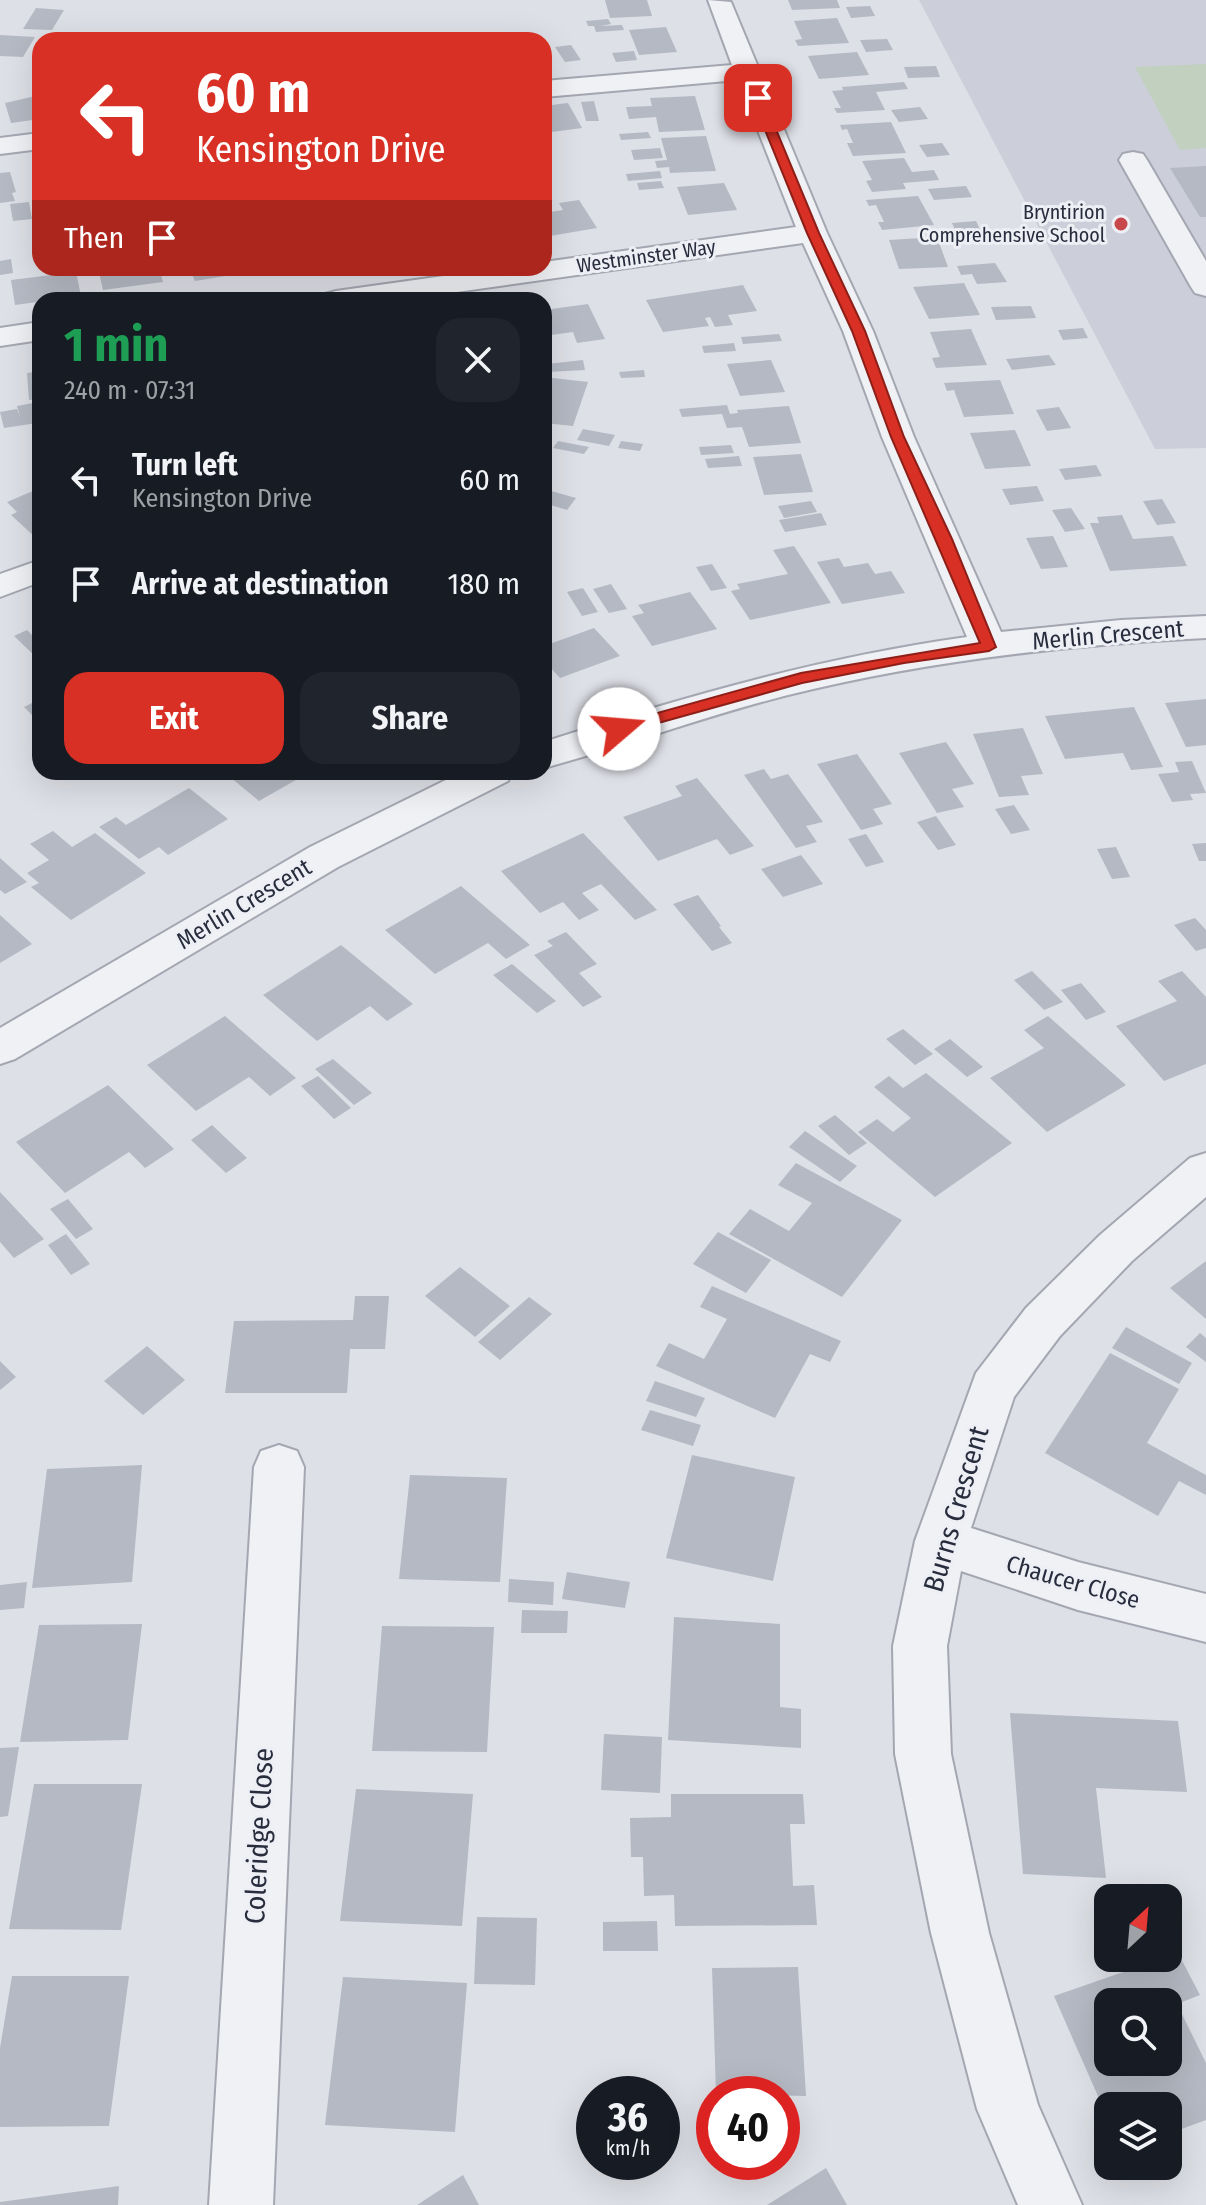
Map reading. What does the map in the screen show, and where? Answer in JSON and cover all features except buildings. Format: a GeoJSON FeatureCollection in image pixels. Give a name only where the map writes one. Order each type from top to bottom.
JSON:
{"type":"FeatureCollection","features":[{"type":"Feature","properties":{"kind":"street"},"geometry":{"type":"LineString","coordinates":[[719,1],[813,233],[858,331],[898,437],[945,539],[989,647]]}},
{"type":"Feature","properties":{"kind":"street"},"geometry":{"type":"LineString","coordinates":[[552,88],[747,71]]}},
{"type":"Feature","properties":{"kind":"street"},"geometry":{"type":"LineString","coordinates":[[0,146],[32,142]]}},
{"type":"Feature","properties":{"kind":"street"},"geometry":{"type":"LineString","coordinates":[[1133,160],[1204,281]]}},
{"type":"Feature","properties":{"kind":"street","name":"Westminster Way"},"geometry":{"type":"LineString","coordinates":[[552,274],[813,233]]}},
{"type":"Feature","properties":{"kind":"street","name":"Westminster Way"},"geometry":{"type":"LineString","coordinates":[[435,292],[537,276]]}},
{"type":"Feature","properties":{"kind":"street"},"geometry":{"type":"LineString","coordinates":[[0,337],[32,332]]}},
{"type":"Feature","properties":{"kind":"street"},"geometry":{"type":"LineString","coordinates":[[0,586],[32,573]]}},
{"type":"Feature","properties":{"kind":"street","name":"Merlin Crescent"},"geometry":{"type":"LineString","coordinates":[[552,752],[644,720],[801,678],[904,658],[1166,628],[1206,627]]}},
{"type":"Feature","properties":{"kind":"street","name":"Merlin Crescent"},"geometry":{"type":"LineString","coordinates":[[0,1048],[324,857],[478,780]]}},
{"type":"Feature","properties":{"kind":"street","name":"Burns Crescent"},"geometry":{"type":"LineString","coordinates":[[1050,2205],[1008,2109],[960,1933],[923,1754],[920,1646],[941,1541],[993,1388],[1043,1322],[1095,1269],[1195,1177],[1206,1171]]}},
{"type":"Feature","properties":{"kind":"street","name":"Coleridge Close"},"geometry":{"type":"LineString","coordinates":[[241,2205],[279,1467]]}},
{"type":"Feature","properties":{"kind":"street","name":"Chaucer Close"},"geometry":{"type":"LineString","coordinates":[[941,1541],[1078,1586],[1206,1618]]}},
{"type":"Feature","properties":{"kind":"shaded area","name":"Bryntirion Comprehensive School"},"geometry":{"type":"Polygon","coordinates":[[[919,0],[1206,0],[1206,448],[1155,449],[919,0]]]}},
{"type":"Feature","properties":{"kind":"green space"},"geometry":{"type":"Polygon","coordinates":[[[1206,64],[1206,148],[1180,150],[1135,67],[1206,64]]]}},
{"type":"Feature","properties":{"kind":"place","name":"Bryntirion Comprehensive School"},"geometry":{"type":"Point","coordinates":[1121,224]}},
{"type":"Feature","properties":{"kind":"route"},"geometry":{"type":"LineString","coordinates":[[619,729],[801,678],[904,658],[989,647],[945,539],[898,437],[858,331],[813,233],[758,98]]}}]}
